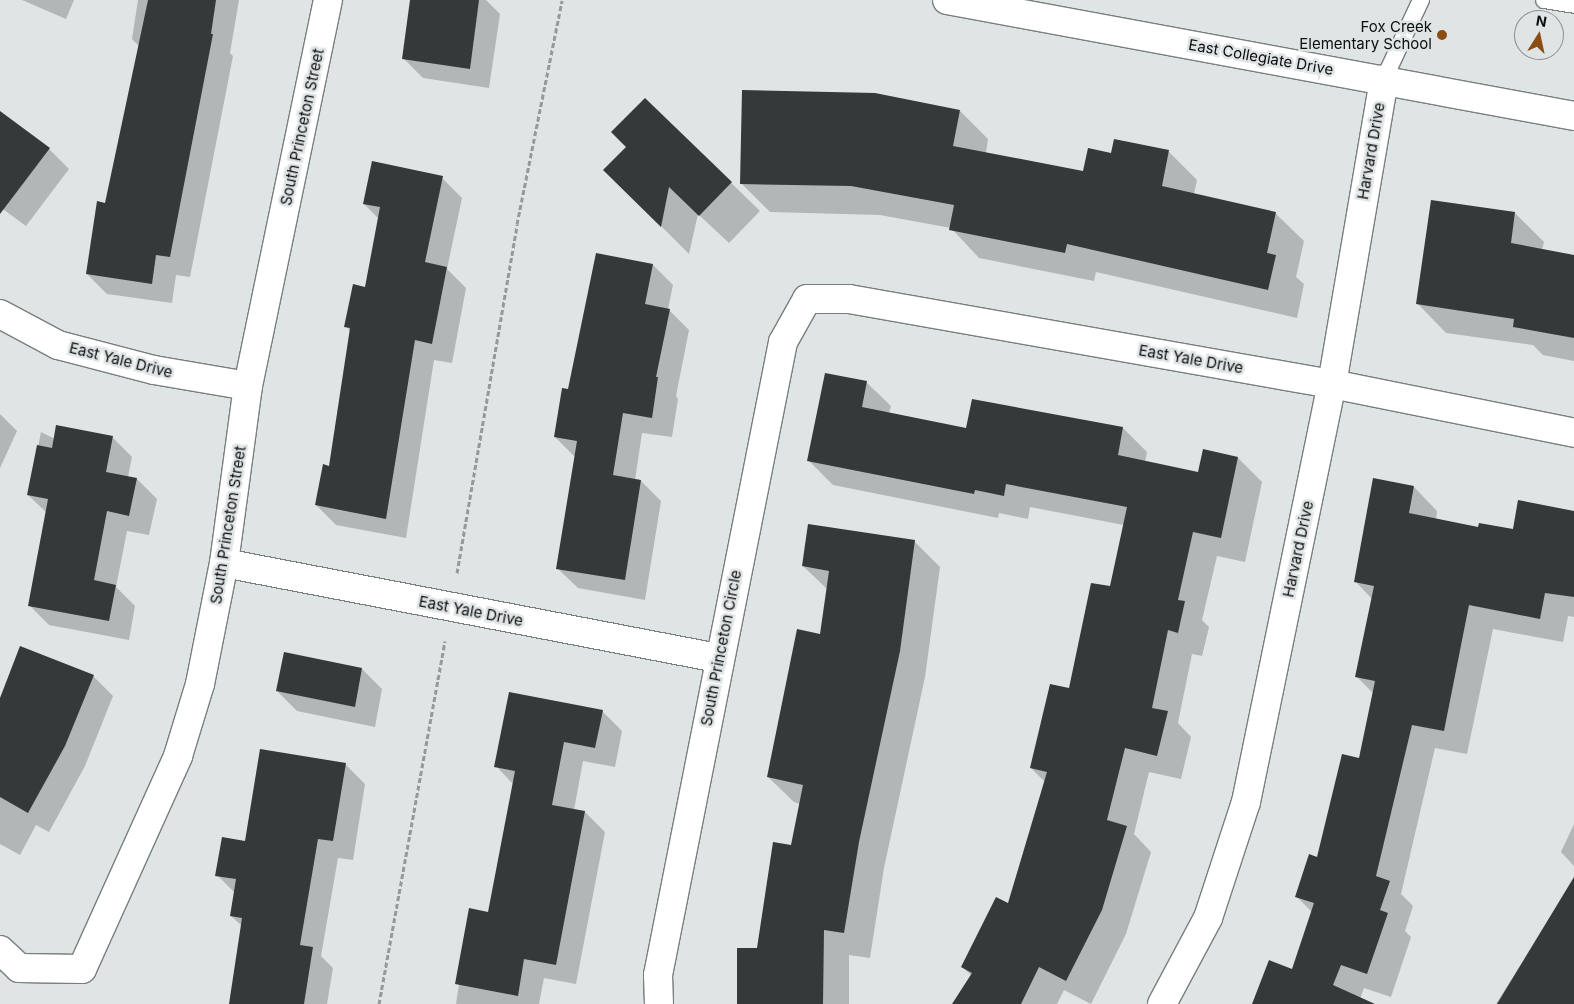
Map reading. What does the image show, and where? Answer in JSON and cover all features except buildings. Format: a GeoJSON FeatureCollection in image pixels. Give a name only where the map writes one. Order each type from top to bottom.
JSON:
{"type":"FeatureCollection","features":[{"type":"Feature","properties":{"kind":"street","name":"South Princeton Street"},"geometry":{"type":"LineString","coordinates":[[9,959],[82,969],[178,756],[200,684],[224,563],[248,386],[328,0]]}},
{"type":"Feature","properties":{"kind":"street","name":"East Collegiate Drive"},"geometry":{"type":"LineString","coordinates":[[947,0],[1384,79],[1574,116]]}},
{"type":"Feature","properties":{"kind":"street","name":"Harvard Drive"},"geometry":{"type":"LineString","coordinates":[[1162,1004],[1208,918],[1246,802],[1332,384],[1384,79]]}},
{"type":"Feature","properties":{"kind":"street","name":"East Yale Drive"},"geometry":{"type":"LineString","coordinates":[[807,299],[849,299],[1332,384],[1574,433]]}},
{"type":"Feature","properties":{"kind":"street","name":"South Princeton Circle"},"geometry":{"type":"LineString","coordinates":[[659,1004],[658,975],[718,658],[783,342],[807,299]]}},
{"type":"Feature","properties":{"kind":"street","name":"East Yale Drive"},"geometry":{"type":"LineString","coordinates":[[0,314],[58,345],[154,370],[248,386]]}},
{"type":"Feature","properties":{"kind":"street","name":"East Yale Drive"},"geometry":{"type":"LineString","coordinates":[[224,563],[718,658]]}},
{"type":"Feature","properties":{"kind":"lane"},"geometry":{"type":"LineString","coordinates":[[1384,79],[1421,0]]}},
{"type":"Feature","properties":{"kind":"lane"},"geometry":{"type":"LineString","coordinates":[[1544,0],[1574,5]]}},
{"type":"Feature","properties":{"kind":"path"},"geometry":{"type":"LineString","coordinates":[[379,1004],[451,607],[517,224],[562,0]]}},
{"type":"Feature","properties":{"kind":"place","name":"Fox Creek Elementary School"},"geometry":{"type":"Point","coordinates":[1442,35]}}]}
